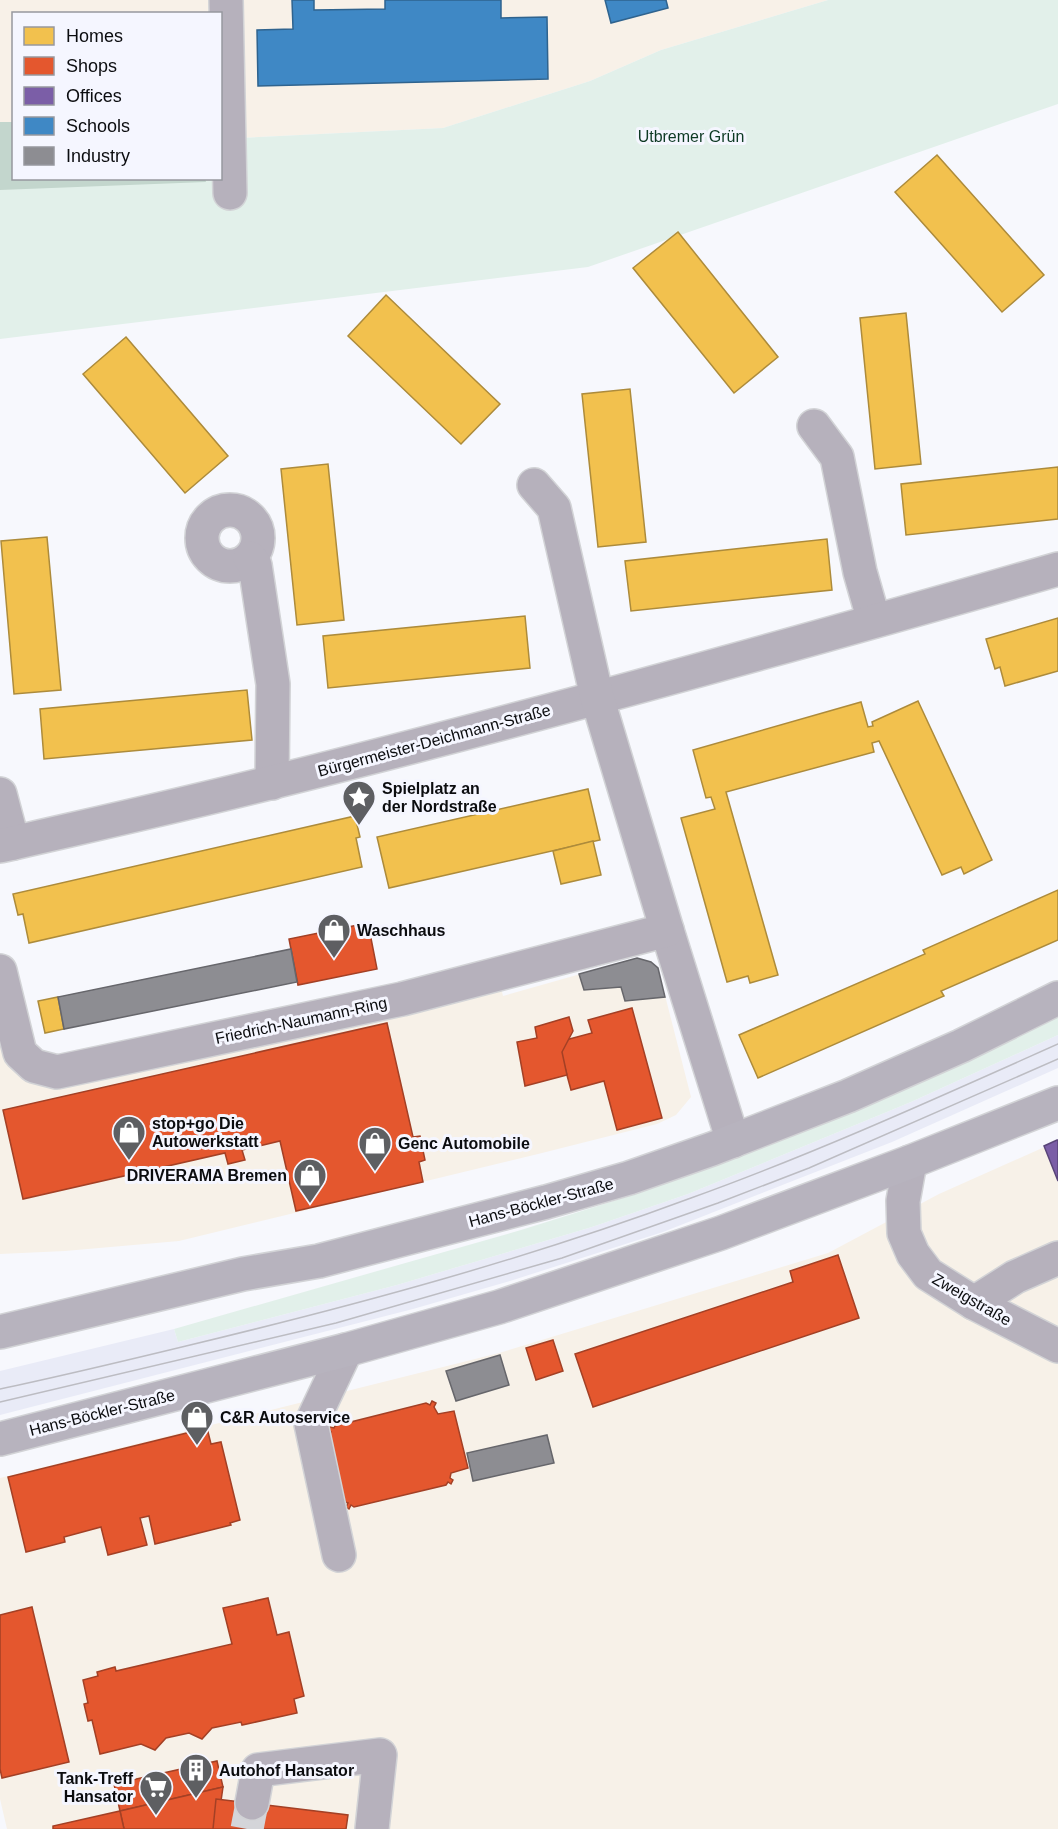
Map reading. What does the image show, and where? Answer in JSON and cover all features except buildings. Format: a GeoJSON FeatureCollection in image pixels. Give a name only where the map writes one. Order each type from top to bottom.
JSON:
{"type":"FeatureCollection","features":[{"type":"Feature","properties":{"kind":"main road","name":"Hans-Böckler-Straße"},"geometry":{"type":"LineString","coordinates":[[0,1332],[243,1274],[319,1262],[629,1178],[733,1141],[858,1091],[961,1046],[1058,998]]}},
{"type":"Feature","properties":{"kind":"main road","name":"Hans-Böckler-Straße"},"geometry":{"type":"LineString","coordinates":[[0,1438],[346,1350],[532,1296],[721,1233],[1058,1103]]}},
{"type":"Feature","properties":{"kind":"street"},"geometry":{"type":"LineString","coordinates":[[226,0],[230,193]]}},
{"type":"Feature","properties":{"kind":"street"},"geometry":{"type":"LineString","coordinates":[[814,426],[837,457],[860,572],[874,621]]}},
{"type":"Feature","properties":{"kind":"street"},"geometry":{"type":"LineString","coordinates":[[534,485],[554,508],[597,698],[733,1141]]}},
{"type":"Feature","properties":{"kind":"street"},"geometry":{"type":"LineString","coordinates":[[250,558],[255,565],[273,684],[272,783]]}},
{"type":"Feature","properties":{"kind":"street","name":"Bürgermeister-Deichmann-Straße"},"geometry":{"type":"LineString","coordinates":[[0,794],[7,844],[272,783],[597,698],[1058,569]]}},
{"type":"Feature","properties":{"kind":"street","name":"Friedrich-Naumann-Ring"},"geometry":{"type":"LineString","coordinates":[[0,971],[20,1053],[34,1065],[57,1072],[402,999],[667,930]]}},
{"type":"Feature","properties":{"kind":"street","name":"Zweigstraße"},"geometry":{"type":"LineString","coordinates":[[910,1162],[903,1201],[904,1233],[913,1254],[928,1274],[974,1302],[1058,1346]]}},
{"type":"Feature","properties":{"kind":"street"},"geometry":{"type":"LineString","coordinates":[[974,1302],[1015,1277],[1058,1258]]}},
{"type":"Feature","properties":{"kind":"street"},"geometry":{"type":"LineString","coordinates":[[339,1555],[311,1424],[346,1350]]}},
{"type":"Feature","properties":{"kind":"street"},"geometry":{"type":"LineString","coordinates":[[252,1803],[258,1770],[380,1755],[372,1829]]}},
{"type":"Feature","properties":{"kind":"shaded area"},"geometry":{"type":"Polygon","coordinates":[[[0,0],[828,0],[661,50],[590,81],[443,128],[222,139],[222,12],[12,12],[12,149],[0,149],[0,0]]]}},
{"type":"Feature","properties":{"kind":"shaded area"},"geometry":{"type":"Polygon","coordinates":[[[637,958],[651,962],[658,968],[691,1097],[676,1115],[657,1124],[179,1241],[0,1254],[0,990],[21,1053],[56,1072],[496,968],[503,996],[637,958]]]}},
{"type":"Feature","properties":{"kind":"shaded area"},"geometry":{"type":"Polygon","coordinates":[[[1058,1035],[1058,1068],[892,1142],[663,1232],[413,1309],[0,1415],[0,1371],[174,1329],[178,1342],[397,1285],[592,1227],[688,1194],[911,1102],[1058,1035]]]}},
{"type":"Feature","properties":{"kind":"shaded area"},"geometry":{"type":"Polygon","coordinates":[[[1058,1141],[1058,1829],[7,1829],[0,1799],[0,1478],[499,1353],[828,1253],[939,1194],[1058,1141]]]}},
{"type":"Feature","properties":{"kind":"green space","name":"Utbremer Grün"},"geometry":{"type":"Polygon","coordinates":[[[828,0],[1058,0],[1058,104],[588,267],[0,339],[0,149],[12,149],[12,180],[222,180],[222,139],[443,128],[590,81],[661,50],[828,0]]]}},
{"type":"Feature","properties":{"kind":"green space"},"geometry":{"type":"Polygon","coordinates":[[[0,122],[12,122],[12,180],[206,180],[206,182],[0,190],[0,122]]]}},
{"type":"Feature","properties":{"kind":"green space"},"geometry":{"type":"Polygon","coordinates":[[[1058,1015],[1058,1035],[911,1102],[688,1194],[592,1227],[397,1285],[178,1342],[174,1329],[521,1230],[639,1193],[746,1154],[864,1106],[1058,1015]]]}},
{"type":"Feature","properties":{"kind":"tunnel"},"geometry":{"type":"LineString","coordinates":[[247,1829],[252,1803]]}},
{"type":"Feature","properties":{"kind":"tram line"},"geometry":{"type":"LineString","coordinates":[[0,1389],[314,1314],[441,1280],[567,1241],[784,1163],[1058,1044]]}},
{"type":"Feature","properties":{"kind":"tram line"},"geometry":{"type":"LineString","coordinates":[[0,1402],[336,1323],[562,1258],[809,1168],[1058,1059]]}},
{"type":"Feature","properties":{"kind":"place","name":"Spielplatz an der Nordstraße"},"geometry":{"type":"Point","coordinates":[359,826]}},
{"type":"Feature","properties":{"kind":"place","name":"Waschhaus"},"geometry":{"type":"Point","coordinates":[334,959]}},
{"type":"Feature","properties":{"kind":"place","name":"stop+go Die Autowerkstatt"},"geometry":{"type":"Point","coordinates":[129,1161]}},
{"type":"Feature","properties":{"kind":"place","name":"Genc Automobile"},"geometry":{"type":"Point","coordinates":[375,1172]}},
{"type":"Feature","properties":{"kind":"place","name":"DRIVERAMA Bremen"},"geometry":{"type":"Point","coordinates":[310,1204]}},
{"type":"Feature","properties":{"kind":"place","name":"C&R Autoservice"},"geometry":{"type":"Point","coordinates":[197,1446]}},
{"type":"Feature","properties":{"kind":"place","name":"Autohof Hansator"},"geometry":{"type":"Point","coordinates":[196,1799]}},
{"type":"Feature","properties":{"kind":"place","name":"Tank-Treff Hansator"},"geometry":{"type":"Point","coordinates":[156,1816]}}]}
